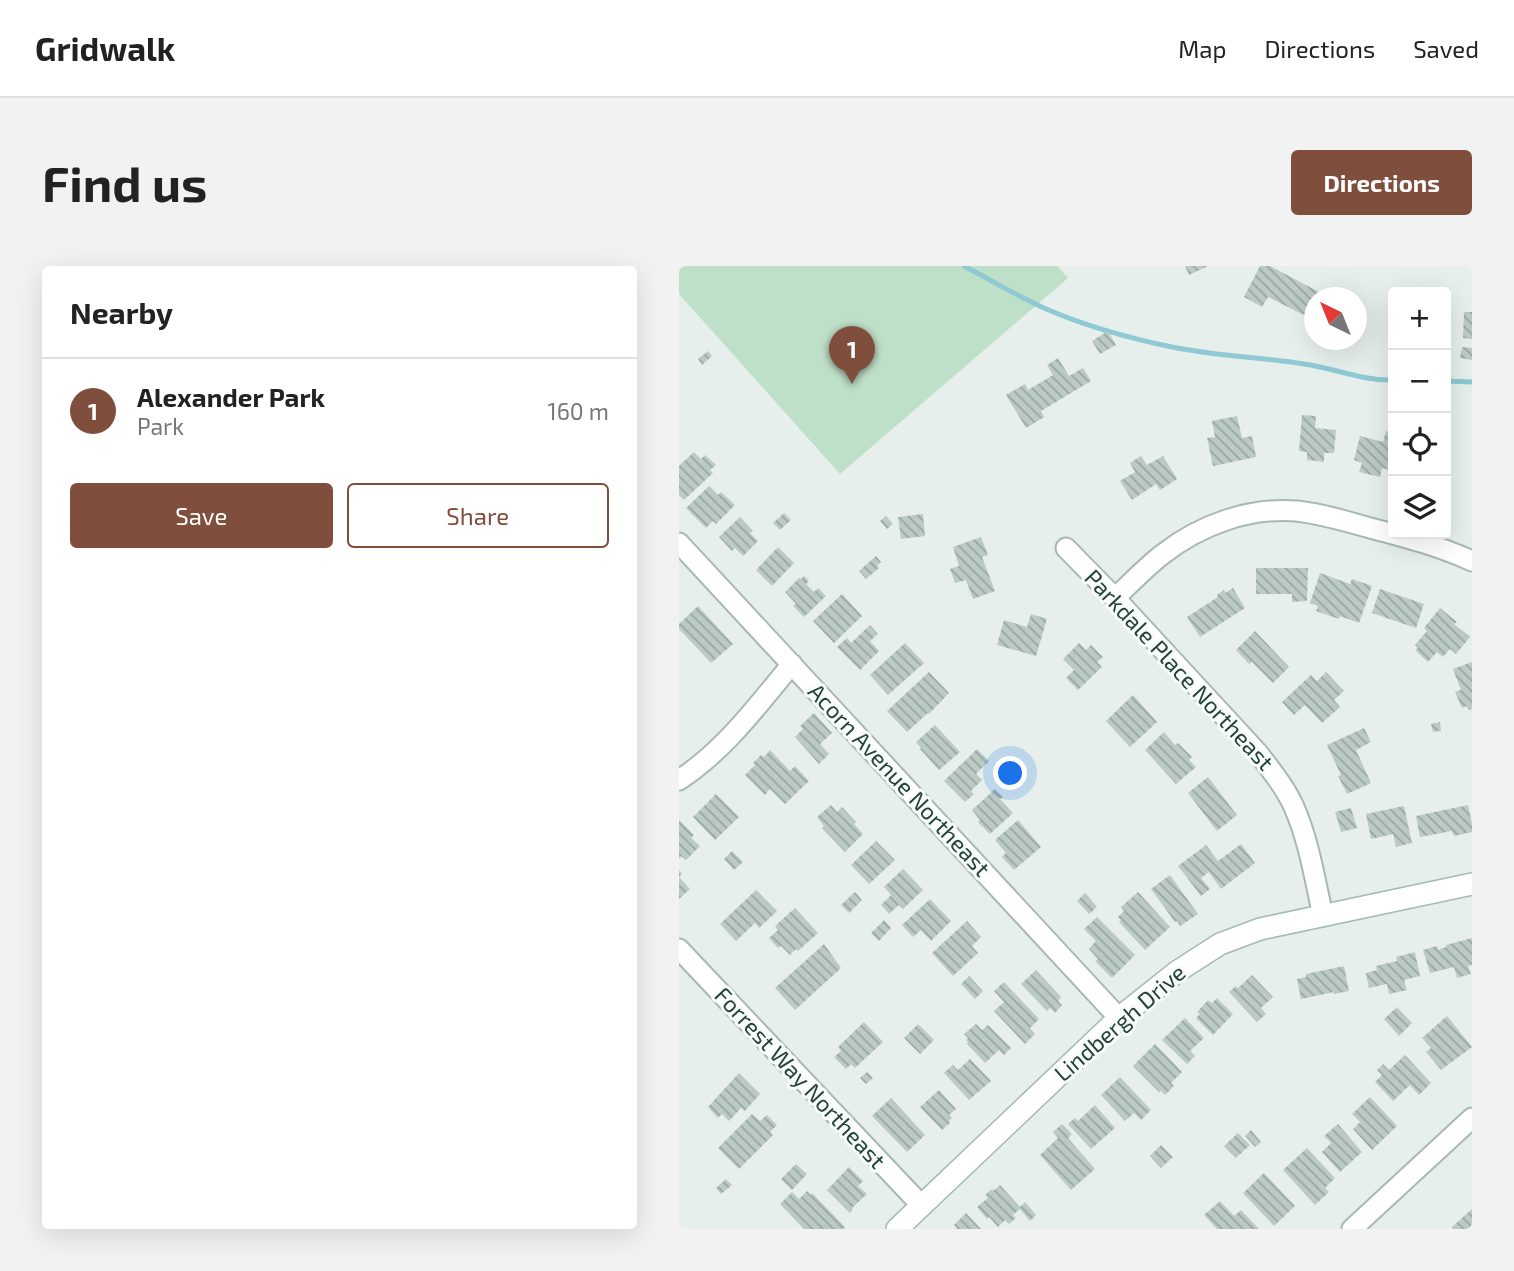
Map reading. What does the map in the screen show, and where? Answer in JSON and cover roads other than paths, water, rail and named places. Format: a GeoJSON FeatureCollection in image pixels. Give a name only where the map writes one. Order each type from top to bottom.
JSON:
{"type":"FeatureCollection","features":[{"type":"Feature","properties":{"kind":"main road","name":"Lindbergh Drive"},"geometry":{"type":"LineString","coordinates":[[897,1229],[1119,1018],[1178,971],[1220,944],[1260,929],[1472,884]]}},
{"type":"Feature","properties":{"kind":"street"},"geometry":{"type":"LineString","coordinates":[[1115,598],[1162,555],[1188,536],[1226,519],[1264,511],[1296,511],[1325,516],[1438,546],[1472,561]]}},
{"type":"Feature","properties":{"kind":"street","name":"Acorn Avenue Northeast"},"geometry":{"type":"LineString","coordinates":[[679,543],[1119,1018]]}},
{"type":"Feature","properties":{"kind":"street","name":"Parkdale Place Northeast"},"geometry":{"type":"LineString","coordinates":[[1066,548],[1258,752],[1279,779],[1304,834],[1323,916]]}},
{"type":"Feature","properties":{"kind":"street"},"geometry":{"type":"LineString","coordinates":[[679,780],[696,769],[729,738],[792,664]]}},
{"type":"Feature","properties":{"kind":"street","name":"Forrest Way Northeast"},"geometry":{"type":"LineString","coordinates":[[679,949],[922,1206]]}},
{"type":"Feature","properties":{"kind":"street"},"geometry":{"type":"LineString","coordinates":[[1352,1229],[1472,1118]]}},
{"type":"Feature","properties":{"kind":"waterway"},"geometry":{"type":"LineString","coordinates":[[964,266],[1044,308],[1123,335],[1188,350],[1304,364],[1388,380]]}},
{"type":"Feature","properties":{"kind":"waterway"},"geometry":{"type":"LineString","coordinates":[[1451,381],[1472,382]]}},
{"type":"Feature","properties":{"kind":"place","name":"Alexander Park"},"geometry":{"type":"Point","coordinates":[852,384]}}]}
